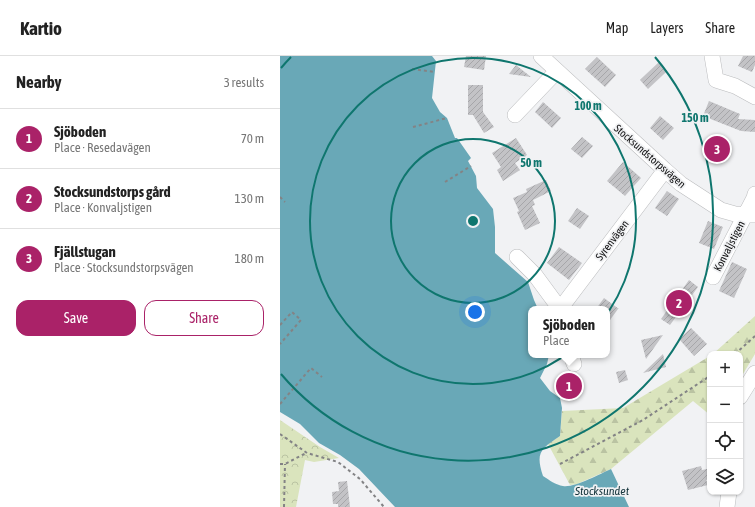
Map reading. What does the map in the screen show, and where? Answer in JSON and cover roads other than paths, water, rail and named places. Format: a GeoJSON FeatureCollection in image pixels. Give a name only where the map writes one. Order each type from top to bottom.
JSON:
{"type":"FeatureCollection","features":[{"type":"Feature","properties":{"kind":"street","name":"Stocksundstorpsvägen"},"geometry":{"type":"LineString","coordinates":[[541,56],[681,184],[721,210],[735,214],[750,215]]}},
{"type":"Feature","properties":{"kind":"street"},"geometry":{"type":"LineString","coordinates":[[712,56],[716,80],[735,86],[755,97]]}},
{"type":"Feature","properties":{"kind":"street"},"geometry":{"type":"LineString","coordinates":[[515,114],[556,71]]}},
{"type":"Feature","properties":{"kind":"street","name":"Syrenvägen"},"geometry":{"type":"LineString","coordinates":[[562,306],[665,170]]}},
{"type":"Feature","properties":{"kind":"street","name":"Konvaljstigen"},"geometry":{"type":"LineString","coordinates":[[713,277],[750,215],[755,194]]}},
{"type":"Feature","properties":{"kind":"street"},"geometry":{"type":"LineString","coordinates":[[517,257],[535,275],[558,306]]}},
{"type":"Feature","properties":{"kind":"street"},"geometry":{"type":"LineString","coordinates":[[743,392],[755,373]]}},
{"type":"Feature","properties":{"kind":"street"},"geometry":{"type":"LineString","coordinates":[[726,507],[728,495]]}},
{"type":"Feature","properties":{"kind":"water","name":"Stocksundet"},"geometry":{"type":"Polygon","coordinates":[[[280,56],[432,56],[436,61],[432,98],[440,112],[447,118],[455,138],[457,138],[471,158],[468,161],[476,176],[477,188],[493,209],[495,253],[528,282],[537,306],[528,306],[528,358],[548,358],[540,378],[550,391],[560,398],[562,408],[560,436],[548,444],[541,452],[540,461],[543,476],[558,485],[568,486],[587,480],[611,469],[629,507],[395,507],[359,469],[340,455],[319,443],[300,424],[280,412],[280,56]]]}},
{"type":"Feature","properties":{"kind":"place","name":"Fjällstugan"},"geometry":{"type":"Point","coordinates":[717,149]}},
{"type":"Feature","properties":{"kind":"place","name":"Stocksundstorps gård"},"geometry":{"type":"Point","coordinates":[679,303]}},
{"type":"Feature","properties":{"kind":"place","name":"Sjöboden"},"geometry":{"type":"Point","coordinates":[569,386]}}]}
